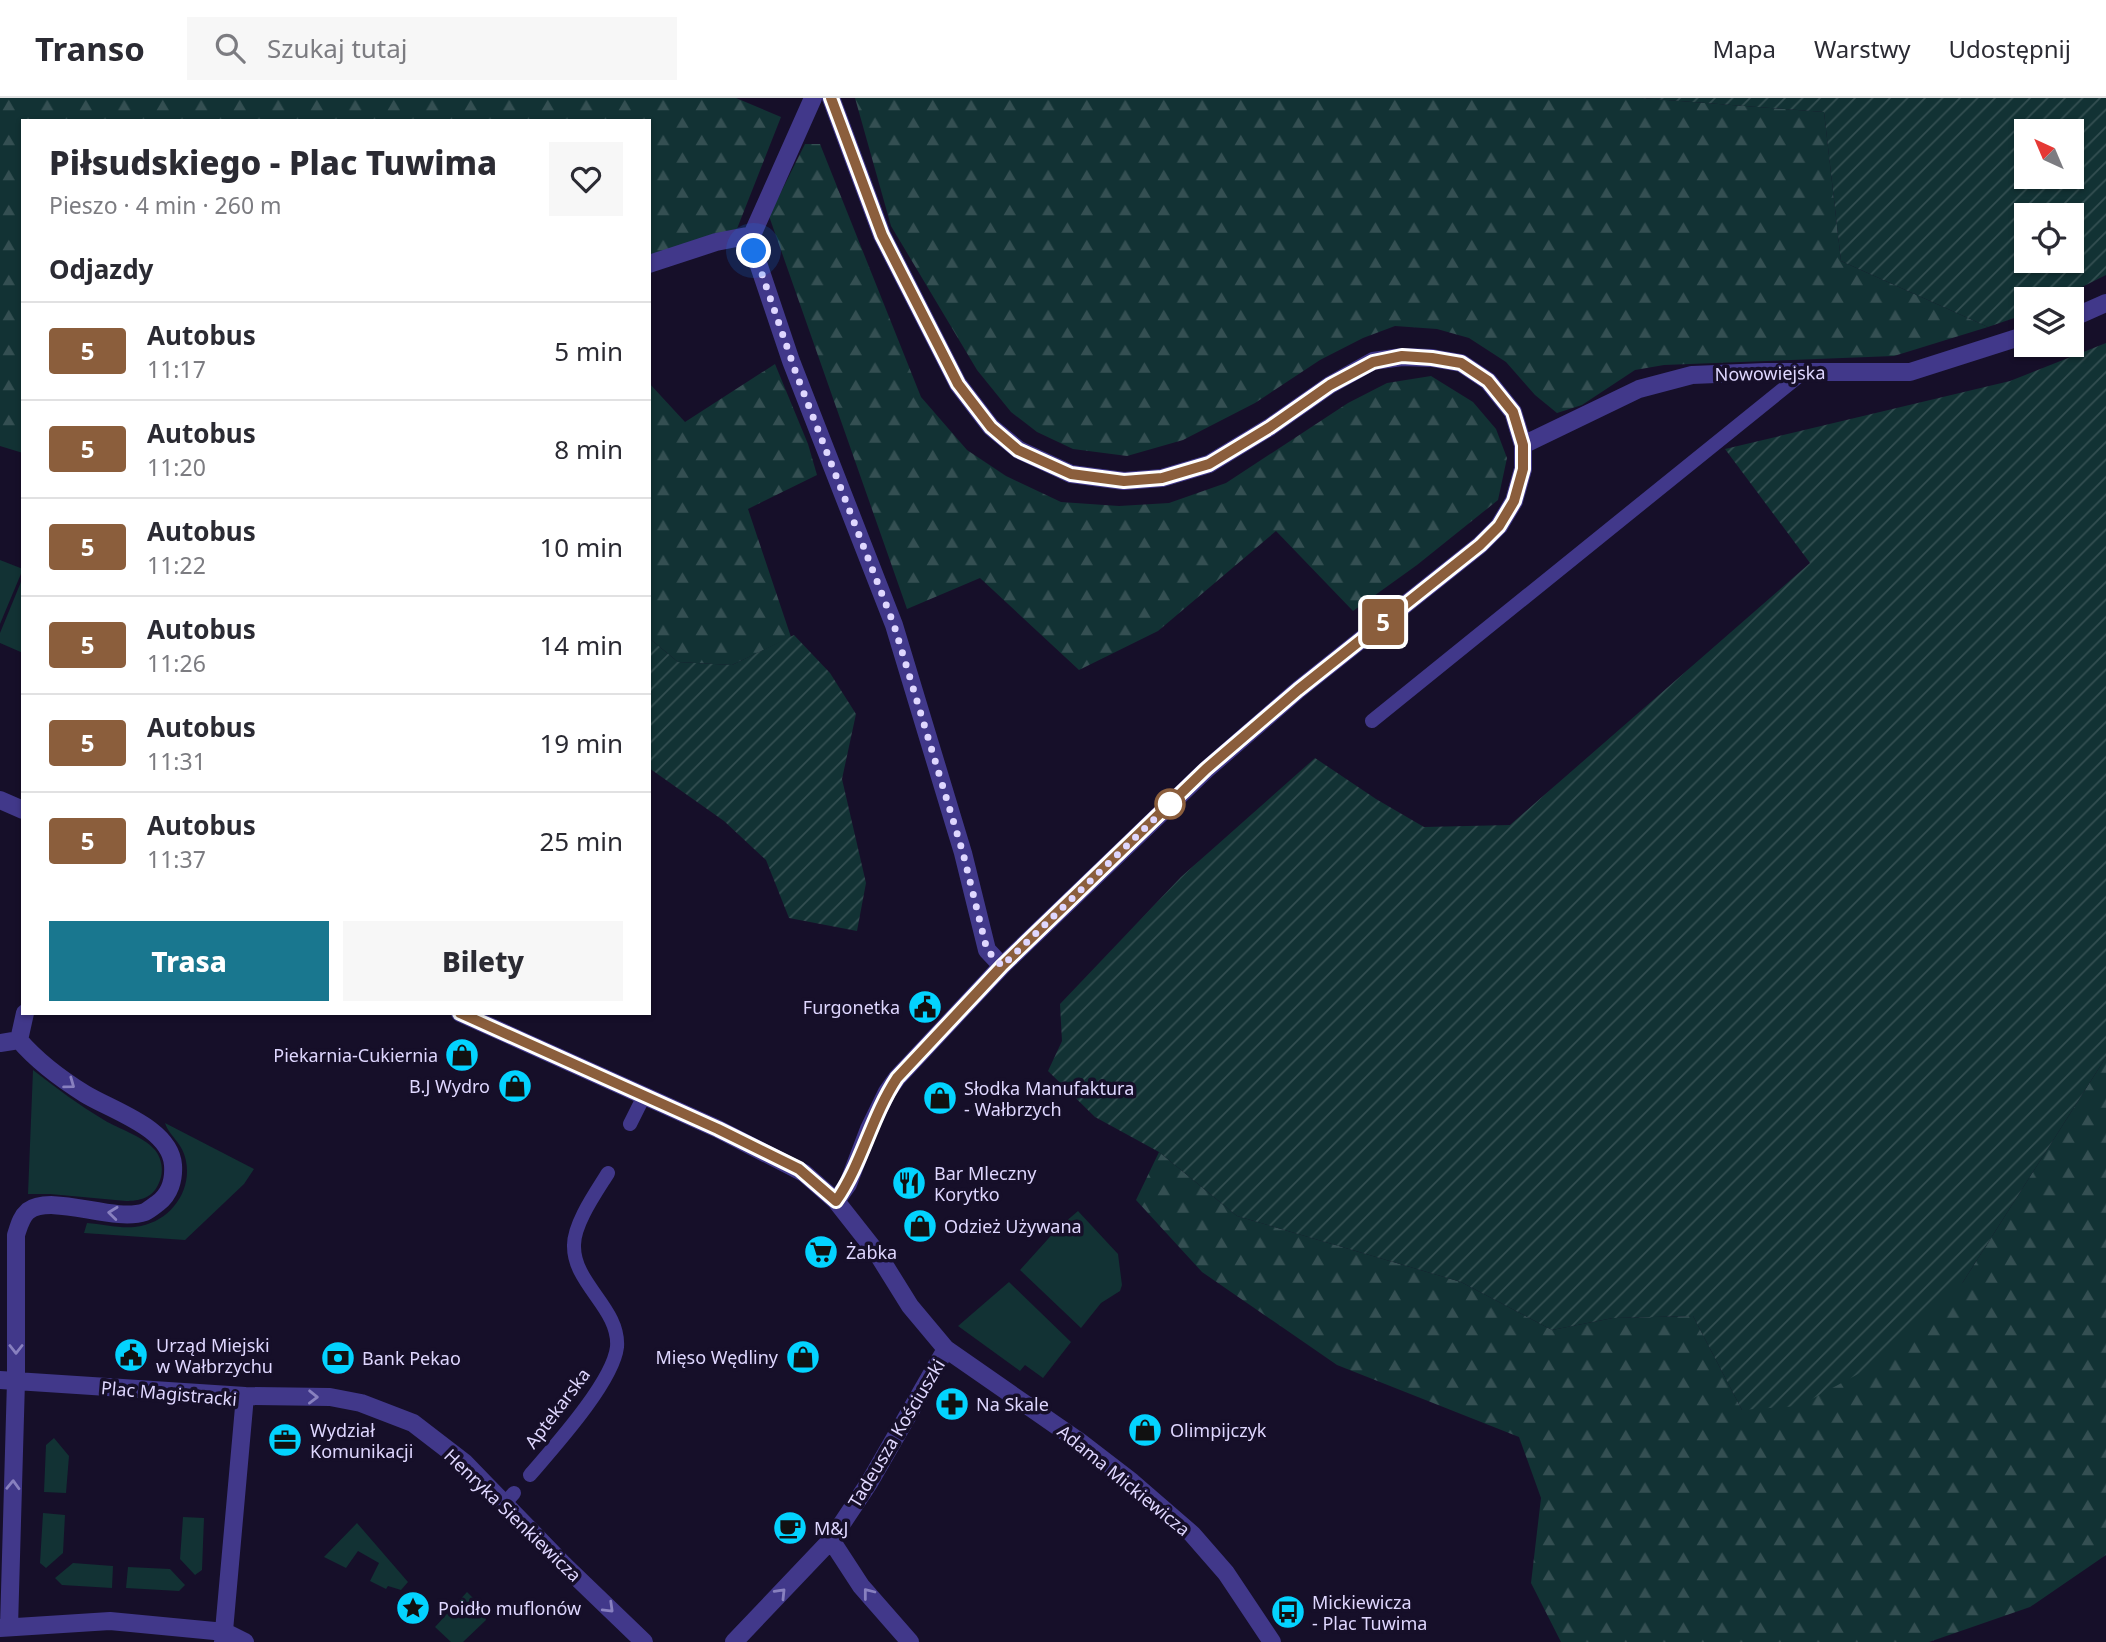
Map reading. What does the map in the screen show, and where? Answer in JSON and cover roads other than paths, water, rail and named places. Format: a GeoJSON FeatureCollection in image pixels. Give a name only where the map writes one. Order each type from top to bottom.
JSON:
{"type":"FeatureCollection","features":[{"type":"Feature","properties":{"kind":"street"},"geometry":{"type":"LineString","coordinates":[[813,98],[752,235],[754,251],[792,361],[894,625],[963,853],[987,950],[1002,966]]}},
{"type":"Feature","properties":{"kind":"street"},"geometry":{"type":"LineString","coordinates":[[831,98],[882,235],[958,384],[991,427],[1018,450],[1071,474],[1124,481],[1162,478],[1209,464],[1270,427],[1330,385],[1373,362],[1402,356],[1461,363],[1488,381],[1513,412],[1523,445],[1523,469],[1514,501],[1499,526],[1480,545],[1298,690],[1206,769],[1002,966],[897,1078],[887,1092],[848,1184],[836,1201]]}},
{"type":"Feature","properties":{"kind":"street"},"geometry":{"type":"LineString","coordinates":[[651,263],[716,242],[752,235]]}},
{"type":"Feature","properties":{"kind":"street"},"geometry":{"type":"LineString","coordinates":[[2084,313],[2106,303]]}},
{"type":"Feature","properties":{"kind":"street","name":"Nowowiejska"},"geometry":{"type":"LineString","coordinates":[[1523,445],[1639,389],[1692,375],[1910,372],[2014,339]]}},
{"type":"Feature","properties":{"kind":"street"},"geometry":{"type":"LineString","coordinates":[[0,800],[21,809]]}},
{"type":"Feature","properties":{"kind":"street"},"geometry":{"type":"LineString","coordinates":[[19,1040],[25,1015]]}},
{"type":"Feature","properties":{"kind":"street","name":"Adama Mickiewicza"},"geometry":{"type":"LineString","coordinates":[[464,1015],[718,1129],[799,1169],[836,1201],[877,1253],[910,1306],[946,1349],[1080,1442],[1183,1526],[1226,1573],[1272,1642]]}},
{"type":"Feature","properties":{"kind":"street"},"geometry":{"type":"LineString","coordinates":[[0,1044],[19,1040]]}},
{"type":"Feature","properties":{"kind":"street"},"geometry":{"type":"LineString","coordinates":[[19,1040],[31,1054],[84,1094],[149,1129],[166,1143],[173,1158],[174,1173],[172,1184],[163,1199],[145,1212],[124,1215],[41,1205],[28,1211],[20,1221],[16,1235],[8,1381],[5,1627],[110,1621],[245,1642]]}},
{"type":"Feature","properties":{"kind":"street","name":"Tadeusza Kościuszki"},"geometry":{"type":"LineString","coordinates":[[734,1642],[831,1540],[869,1483],[946,1349]]}},
{"type":"Feature","properties":{"kind":"street","name":"Plac Magistracki"},"geometry":{"type":"LineString","coordinates":[[8,1381],[245,1396],[224,1637]]}},
{"type":"Feature","properties":{"kind":"street","name":"Henryka Sienkiewicza"},"geometry":{"type":"LineString","coordinates":[[245,1396],[330,1397],[361,1403],[413,1423],[510,1498],[564,1564],[644,1642]]}},
{"type":"Feature","properties":{"kind":"street"},"geometry":{"type":"LineString","coordinates":[[831,1540],[861,1586],[910,1642]]}},
{"type":"Feature","properties":{"kind":"lane"},"geometry":{"type":"LineString","coordinates":[[1372,721],[1804,372]]}},
{"type":"Feature","properties":{"kind":"lane"},"geometry":{"type":"LineString","coordinates":[[630,1124],[644,1096]]}},
{"type":"Feature","properties":{"kind":"lane","name":"Aptekarska"},"geometry":{"type":"LineString","coordinates":[[530,1475],[602,1383],[614,1360],[617,1344],[612,1320],[586,1282],[574,1245],[586,1210],[608,1172]]}},
{"type":"Feature","properties":{"kind":"place","name":"Furgonetka"},"geometry":{"type":"Point","coordinates":[925,1007]}},
{"type":"Feature","properties":{"kind":"place","name":"Piekarnia-Cukiernia"},"geometry":{"type":"Point","coordinates":[462,1055]}},
{"type":"Feature","properties":{"kind":"place","name":"B.J Wydro"},"geometry":{"type":"Point","coordinates":[515,1086]}},
{"type":"Feature","properties":{"kind":"place","name":"Słodka Manufaktura - Wałbrzych"},"geometry":{"type":"Point","coordinates":[940,1098]}},
{"type":"Feature","properties":{"kind":"place","name":"Bar Mleczny Korytko"},"geometry":{"type":"Point","coordinates":[909,1183]}},
{"type":"Feature","properties":{"kind":"place","name":"Odzież Używana"},"geometry":{"type":"Point","coordinates":[920,1226]}},
{"type":"Feature","properties":{"kind":"place","name":"Żabka"},"geometry":{"type":"Point","coordinates":[821,1252]}},
{"type":"Feature","properties":{"kind":"place","name":"Urząd Miejski w Wałbrzychu"},"geometry":{"type":"Point","coordinates":[131,1355]}},
{"type":"Feature","properties":{"kind":"place","name":"Mięso Wędliny"},"geometry":{"type":"Point","coordinates":[803,1357]}},
{"type":"Feature","properties":{"kind":"place","name":"Bank Pekao"},"geometry":{"type":"Point","coordinates":[338,1358]}},
{"type":"Feature","properties":{"kind":"place","name":"Na Skale"},"geometry":{"type":"Point","coordinates":[952,1404]}},
{"type":"Feature","properties":{"kind":"place","name":"Olimpijczyk"},"geometry":{"type":"Point","coordinates":[1145,1430]}},
{"type":"Feature","properties":{"kind":"place","name":"Wydział Komunikacji"},"geometry":{"type":"Point","coordinates":[285,1440]}},
{"type":"Feature","properties":{"kind":"place","name":"M&J"},"geometry":{"type":"Point","coordinates":[790,1528]}},
{"type":"Feature","properties":{"kind":"place","name":"Poidło muflonów"},"geometry":{"type":"Point","coordinates":[413,1608]}},
{"type":"Feature","properties":{"kind":"place","name":"Mickiewicza - Plac Tuwima"},"geometry":{"type":"Point","coordinates":[1288,1612]}}]}
